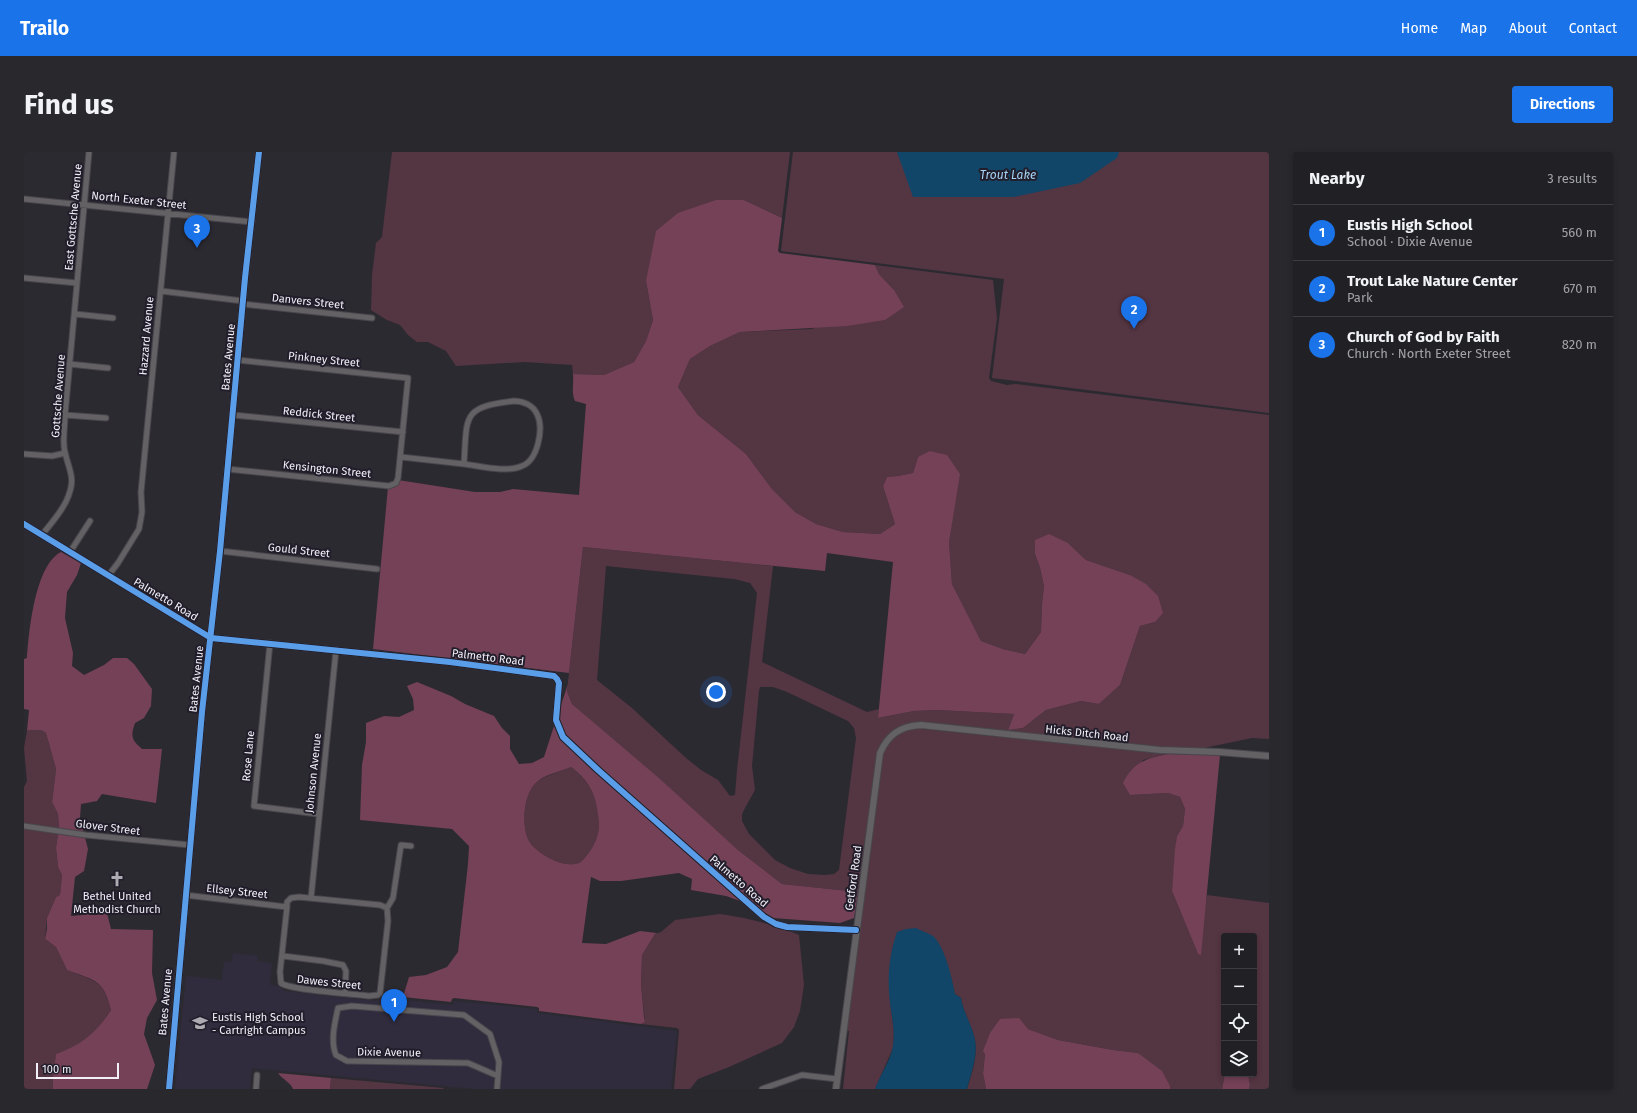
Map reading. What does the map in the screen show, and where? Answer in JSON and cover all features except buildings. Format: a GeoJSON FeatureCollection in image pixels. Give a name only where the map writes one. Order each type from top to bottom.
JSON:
{"type":"FeatureCollection","features":[{"type":"Feature","properties":{"kind":"street","name":"East Gottsche Avenue"},"geometry":{"type":"LineString","coordinates":[[77,283],[89,152]]}},
{"type":"Feature","properties":{"kind":"street","name":"Hazzard Avenue"},"geometry":{"type":"LineString","coordinates":[[108,576],[133,540],[141,522],[141,492],[174,152]]}},
{"type":"Feature","properties":{"kind":"street","name":"Bates Avenue"},"geometry":{"type":"LineString","coordinates":[[169,1089],[185,895],[259,152]]}},
{"type":"Feature","properties":{"kind":"street","name":"North Exeter Street"},"geometry":{"type":"LineString","coordinates":[[24,199],[252,222]]}},
{"type":"Feature","properties":{"kind":"street"},"geometry":{"type":"LineString","coordinates":[[24,278],[77,283]]}},
{"type":"Feature","properties":{"kind":"street","name":"Gottsche Avenue"},"geometry":{"type":"LineString","coordinates":[[42,535],[65,504],[70,490],[72,473],[65,453],[65,415],[77,283]]}},
{"type":"Feature","properties":{"kind":"street","name":"Danvers Street"},"geometry":{"type":"LineString","coordinates":[[160,291],[243,303],[372,318]]}},
{"type":"Feature","properties":{"kind":"street"},"geometry":{"type":"LineString","coordinates":[[75,314],[113,318]]}},
{"type":"Feature","properties":{"kind":"street","name":"Pinkney Street"},"geometry":{"type":"LineString","coordinates":[[238,360],[408,378],[403,432]]}},
{"type":"Feature","properties":{"kind":"street"},"geometry":{"type":"LineString","coordinates":[[69,364],[108,368]]}},
{"type":"Feature","properties":{"kind":"street"},"geometry":{"type":"LineString","coordinates":[[403,432],[401,457],[464,464],[509,469],[516,468],[528,463],[536,454],[539,420],[534,410],[525,403],[514,400],[492,403],[476,410],[468,420],[464,464]]}},
{"type":"Feature","properties":{"kind":"street"},"geometry":{"type":"LineString","coordinates":[[65,415],[106,418]]}},
{"type":"Feature","properties":{"kind":"street","name":"Reddick Street"},"geometry":{"type":"LineString","coordinates":[[232,415],[403,432]]}},
{"type":"Feature","properties":{"kind":"street"},"geometry":{"type":"LineString","coordinates":[[24,454],[52,456],[65,453]]}},
{"type":"Feature","properties":{"kind":"street","name":"Kensington Street"},"geometry":{"type":"LineString","coordinates":[[227,469],[390,486],[396,483],[398,478],[401,457]]}},
{"type":"Feature","properties":{"kind":"street"},"geometry":{"type":"LineString","coordinates":[[70,552],[90,521]]}},
{"type":"Feature","properties":{"kind":"street","name":"Palmetto Road"},"geometry":{"type":"LineString","coordinates":[[24,524],[210,638],[336,650],[554,676],[559,683],[556,720],[562,737],[764,917],[776,924],[787,927],[856,930]]}},
{"type":"Feature","properties":{"kind":"street","name":"Gould Street"},"geometry":{"type":"LineString","coordinates":[[220,551],[377,569]]}},
{"type":"Feature","properties":{"kind":"street","name":"Rose Lane"},"geometry":{"type":"LineString","coordinates":[[270,643],[254,806],[318,814]]}},
{"type":"Feature","properties":{"kind":"street","name":"Johnson Avenue"},"geometry":{"type":"LineString","coordinates":[[310,898],[336,650]]}},
{"type":"Feature","properties":{"kind":"street","name":"Hicks Ditch Road"},"geometry":{"type":"LineString","coordinates":[[903,728],[921,725],[1160,750],[1219,752],[1269,756]]}},
{"type":"Feature","properties":{"kind":"street","name":"Getford Road"},"geometry":{"type":"LineString","coordinates":[[836,1089],[880,753],[885,742],[893,734],[903,728]]}},
{"type":"Feature","properties":{"kind":"street","name":"Glover Street"},"geometry":{"type":"LineString","coordinates":[[24,826],[86,835],[190,845]]}},
{"type":"Feature","properties":{"kind":"street"},"geometry":{"type":"LineString","coordinates":[[345,993],[346,971],[343,965],[283,956],[287,902],[291,898],[310,898],[380,905],[387,908],[393,898],[401,845],[411,846]]}},
{"type":"Feature","properties":{"kind":"street","name":"Ellsey Street"},"geometry":{"type":"LineString","coordinates":[[185,895],[286,907]]}},
{"type":"Feature","properties":{"kind":"street","name":"Dawes Street"},"geometry":{"type":"LineString","coordinates":[[283,956],[280,972],[281,983],[285,986],[299,989],[377,995],[382,990],[388,921],[387,908]]}},
{"type":"Feature","properties":{"kind":"street","name":"Dixie Avenue"},"geometry":{"type":"LineString","coordinates":[[497,1089],[498,1076],[499,1062],[490,1034],[464,1015],[352,1006],[338,1008],[335,1022],[334,1049],[336,1055],[347,1061],[468,1063],[498,1076]]}},
{"type":"Feature","properties":{"kind":"street"},"geometry":{"type":"LineString","coordinates":[[256,1089],[257,1075]]}},
{"type":"Feature","properties":{"kind":"street"},"geometry":{"type":"LineString","coordinates":[[762,1089],[802,1075],[838,1079]]}},
{"type":"Feature","properties":{"kind":"shaded area"},"geometry":{"type":"Polygon","coordinates":[[[392,152],[790,152],[782,218],[744,200],[646,281],[653,320],[646,341],[634,362],[604,375],[573,374],[572,365],[525,362],[456,366],[446,351],[428,342],[417,342],[408,335],[400,325],[387,320],[371,310],[372,275],[376,243],[382,237],[392,152]]]}},
{"type":"Feature","properties":{"kind":"shaded area"},"geometry":{"type":"Polygon","coordinates":[[[793,152],[1269,152],[1269,413],[992,378],[1004,279],[781,251],[793,152]]]}},
{"type":"Feature","properties":{"kind":"shaded area"},"geometry":{"type":"Polygon","coordinates":[[[716,200],[744,200],[782,218],[778,251],[780,253],[875,265],[879,274],[894,290],[904,307],[885,320],[847,326],[740,332],[710,346],[690,359],[678,387],[698,415],[746,454],[772,489],[795,512],[816,524],[843,532],[880,534],[895,524],[883,486],[887,477],[913,473],[918,457],[930,451],[947,455],[960,474],[949,542],[952,584],[981,641],[1003,649],[1025,654],[1041,632],[1044,586],[1035,554],[1035,540],[1049,534],[1068,543],[1086,560],[1130,575],[1146,584],[1158,596],[1163,613],[1155,622],[1140,626],[1120,685],[1099,704],[1081,701],[1046,710],[1023,728],[1008,730],[1014,714],[937,710],[914,711],[878,718],[893,562],[827,553],[825,571],[583,547],[569,673],[373,649],[388,487],[398,480],[475,492],[500,492],[513,489],[579,495],[586,404],[575,401],[573,391],[573,374],[604,375],[634,362],[646,341],[653,320],[646,281],[656,231],[678,213],[716,200]]]}},
{"type":"Feature","properties":{"kind":"shaded area"},"geometry":{"type":"Polygon","coordinates":[[[875,265],[993,280],[997,318],[989,378],[991,381],[1007,385],[1015,384],[1269,415],[1269,739],[1252,738],[1199,749],[1161,748],[921,722],[900,726],[889,734],[877,752],[858,892],[782,884],[738,850],[572,704],[567,691],[583,547],[773,566],[762,662],[867,712],[879,709],[878,718],[914,711],[937,710],[1014,714],[1008,730],[1023,728],[1046,710],[1081,701],[1099,704],[1120,685],[1140,626],[1155,622],[1130,575],[1086,560],[1068,543],[1035,554],[1044,586],[1041,632],[1025,654],[1003,649],[981,641],[952,584],[949,542],[953,511],[918,457],[913,473],[887,477],[883,486],[895,524],[880,534],[843,532],[816,524],[795,512],[772,489],[746,454],[698,415],[678,387],[690,359],[710,346],[740,332],[812,329],[894,290],[879,274],[875,265]],[[606,566],[597,680],[632,708],[686,758],[701,770],[718,780],[730,796],[735,795],[757,593],[750,583],[734,579],[606,566]],[[760,687],[752,766],[755,790],[742,814],[742,821],[749,834],[775,860],[790,868],[808,874],[834,874],[839,870],[856,738],[854,728],[848,721],[787,692],[773,687],[760,687]]]}},
{"type":"Feature","properties":{"kind":"shaded area"},"geometry":{"type":"Polygon","coordinates":[[[61,552],[81,563],[77,575],[67,592],[65,618],[73,653],[72,666],[84,675],[104,665],[113,658],[127,658],[134,664],[152,689],[151,706],[144,718],[135,723],[132,735],[134,741],[142,749],[162,749],[156,803],[102,794],[97,801],[81,804],[80,818],[88,849],[84,871],[75,877],[71,916],[83,915],[90,911],[107,913],[111,929],[153,930],[152,973],[157,1000],[147,1018],[144,1034],[155,1065],[147,1089],[53,1089],[56,1054],[73,1047],[87,1037],[100,1025],[111,1010],[105,992],[101,986],[91,979],[67,970],[56,947],[45,939],[47,918],[56,897],[60,895],[62,875],[58,867],[56,848],[59,827],[58,814],[52,802],[56,769],[46,733],[41,730],[27,731],[29,710],[24,709],[24,659],[27,658],[32,616],[39,584],[52,559],[61,552]]]}},
{"type":"Feature","properties":{"kind":"shaded area"},"geometry":{"type":"Polygon","coordinates":[[[417,682],[494,716],[502,728],[510,736],[510,749],[519,764],[532,763],[544,757],[554,726],[560,739],[595,772],[743,902],[726,896],[691,890],[692,879],[679,873],[621,881],[600,881],[591,877],[582,943],[606,944],[640,931],[657,933],[642,955],[641,984],[645,1022],[641,1024],[539,1011],[539,1008],[537,1007],[454,998],[451,1002],[403,997],[409,977],[426,975],[447,967],[458,952],[469,846],[452,829],[360,820],[362,765],[366,742],[366,723],[384,716],[399,717],[414,710],[413,699],[407,686],[417,682]],[[571,767],[549,775],[538,781],[533,786],[526,801],[524,818],[526,835],[529,841],[544,855],[566,864],[579,863],[582,861],[594,845],[599,828],[595,799],[589,785],[571,767]]]}},
{"type":"Feature","properties":{"kind":"shaded area"},"geometry":{"type":"Polygon","coordinates":[[[568,684],[567,691],[572,704],[660,779],[738,850],[782,884],[858,892],[854,918],[840,923],[773,918],[766,915],[600,768],[565,735],[561,728],[559,711],[568,684]]]}},
{"type":"Feature","properties":{"kind":"shaded area"},"geometry":{"type":"Polygon","coordinates":[[[912,728],[1168,754],[1143,760],[1130,795],[1168,793],[1180,797],[1185,809],[1183,826],[1177,836],[1172,891],[1198,954],[1207,895],[1269,903],[1269,1089],[1249,1089],[1249,1077],[1257,1077],[1257,933],[1221,933],[1221,1077],[1224,1077],[1222,1089],[1170,1089],[1170,1086],[1138,1053],[1058,1040],[1028,1029],[985,1054],[983,1072],[986,1089],[967,1089],[973,1071],[976,1046],[972,1029],[961,998],[955,994],[950,974],[893,946],[889,973],[890,1001],[894,1032],[893,1048],[875,1089],[843,1089],[849,1031],[847,1031],[883,754],[894,737],[912,728]]]}},
{"type":"Feature","properties":{"kind":"shaded area"},"geometry":{"type":"Polygon","coordinates":[[[28,730],[41,730],[46,733],[56,769],[52,802],[58,814],[59,827],[56,848],[58,867],[62,875],[60,895],[56,897],[47,918],[45,939],[56,947],[67,970],[91,979],[101,986],[105,992],[111,1010],[94,1032],[80,1043],[56,1055],[53,1089],[24,1089],[24,787],[27,781],[24,748],[28,730]]]}},
{"type":"Feature","properties":{"kind":"shaded area"},"geometry":{"type":"Polygon","coordinates":[[[1168,754],[1220,755],[1201,955],[1198,954],[1172,891],[1177,836],[1183,826],[1185,809],[1180,797],[1168,793],[1130,795],[1123,783],[1136,765],[1141,762],[1168,754]]]}},
{"type":"Feature","properties":{"kind":"shaded area"},"geometry":{"type":"Polygon","coordinates":[[[571,767],[584,779],[592,792],[597,806],[599,828],[596,841],[581,862],[566,864],[551,859],[533,846],[526,835],[524,818],[526,801],[533,786],[538,781],[549,775],[571,767]]]}},
{"type":"Feature","properties":{"kind":"shaded area"},"geometry":{"type":"Polygon","coordinates":[[[720,914],[755,921],[799,935],[804,985],[800,1011],[794,1027],[782,1043],[698,1079],[690,1089],[674,1089],[679,1030],[677,1028],[641,1024],[645,1022],[641,984],[642,955],[655,934],[661,932],[675,920],[720,914]]]}},
{"type":"Feature","properties":{"kind":"shaded area"},"geometry":{"type":"Polygon","coordinates":[[[233,953],[258,956],[257,961],[272,963],[270,985],[279,986],[284,991],[376,1001],[384,998],[453,1005],[454,1001],[537,1009],[537,1013],[677,1031],[671,1089],[475,1089],[252,1068],[250,1089],[175,1089],[186,976],[222,980],[224,961],[232,962],[233,953]]]}},
{"type":"Feature","properties":{"kind":"shaded area"},"geometry":{"type":"Polygon","coordinates":[[[1019,1018],[1028,1029],[1058,1040],[1138,1053],[1162,1071],[1170,1086],[1170,1089],[986,1089],[983,1073],[985,1054],[983,1051],[990,1033],[1000,1019],[1019,1018]]]}},
{"type":"Feature","properties":{"kind":"shaded area"},"geometry":{"type":"Polygon","coordinates":[[[278,1073],[331,1078],[330,1089],[293,1089],[278,1073]]]}},
{"type":"Feature","properties":{"kind":"shaded area"},"geometry":{"type":"Polygon","coordinates":[[[1224,1077],[1249,1077],[1249,1089],[1222,1089],[1224,1077]]]}},
{"type":"Feature","properties":{"kind":"shaded area"},"geometry":{"type":"Polygon","coordinates":[[[331,1078],[444,1088],[330,1089],[331,1078]]]}},
{"type":"Feature","properties":{"kind":"water","name":"Trout Lake"},"geometry":{"type":"Polygon","coordinates":[[[897,152],[1119,152],[1117,158],[1080,183],[1014,197],[913,197],[897,152]]]}},
{"type":"Feature","properties":{"kind":"water"},"geometry":{"type":"Polygon","coordinates":[[[916,928],[933,936],[941,947],[955,994],[961,998],[974,1034],[976,1052],[967,1089],[875,1089],[890,1057],[894,1040],[889,994],[889,976],[890,958],[894,941],[897,932],[916,928]]]}},
{"type":"Feature","properties":{"kind":"cycle path"},"geometry":{"type":"LineString","coordinates":[[169,1089],[202,712],[220,551],[245,278],[259,152]]}},
{"type":"Feature","properties":{"kind":"cycle path"},"geometry":{"type":"LineString","coordinates":[[24,524],[211,638],[450,662],[554,676],[559,683],[556,720],[563,737],[598,770],[764,917],[776,924],[787,927],[856,930]]}},
{"type":"Feature","properties":{"kind":"place","name":"Church of God by Faith"},"geometry":{"type":"Point","coordinates":[197,248]}},
{"type":"Feature","properties":{"kind":"place","name":"Trout Lake Nature Center"},"geometry":{"type":"Point","coordinates":[1134,329]}},
{"type":"Feature","properties":{"kind":"place","name":"Bethel United Methodist Church"},"geometry":{"type":"Point","coordinates":[117,879]}},
{"type":"Feature","properties":{"kind":"place","name":"Eustis High School"},"geometry":{"type":"Point","coordinates":[394,1022]}},
{"type":"Feature","properties":{"kind":"place","name":"Eustis High School - Cartright Campus"},"geometry":{"type":"Point","coordinates":[200,1023]}}]}
